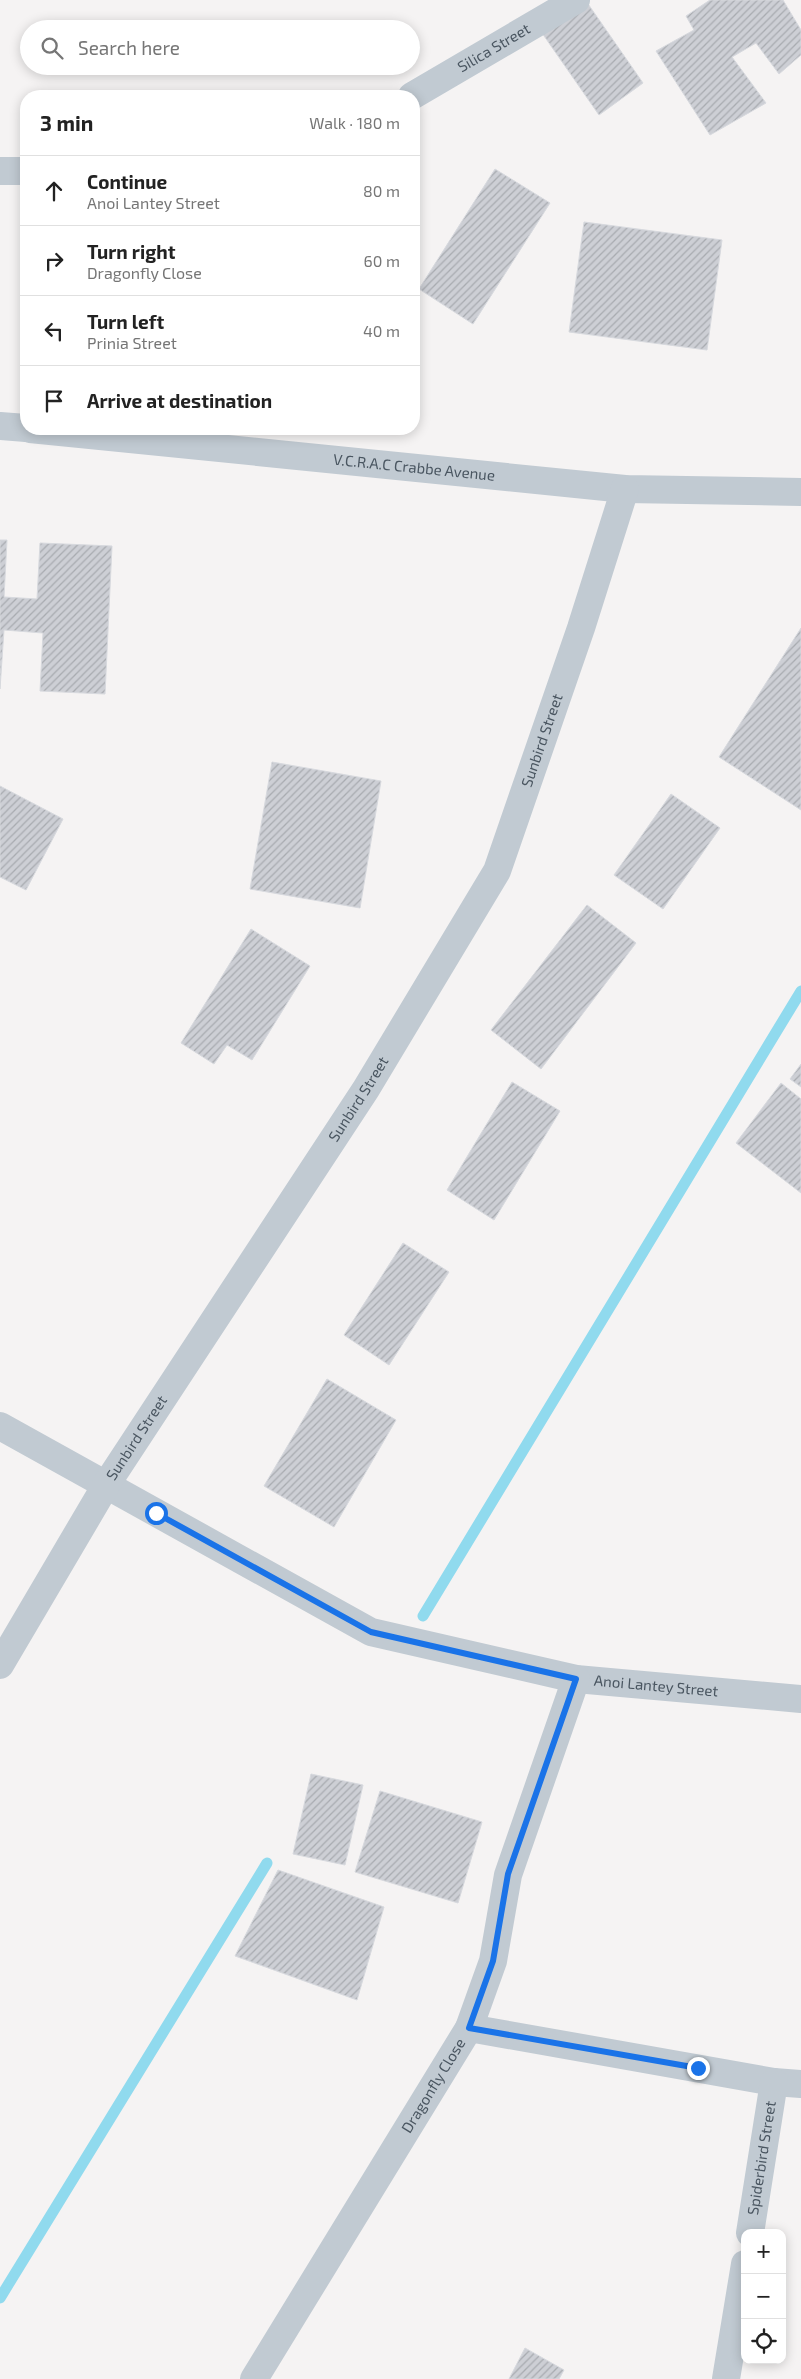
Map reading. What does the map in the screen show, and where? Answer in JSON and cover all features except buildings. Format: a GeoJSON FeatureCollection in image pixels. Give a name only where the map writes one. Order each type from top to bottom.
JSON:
{"type":"FeatureCollection","features":[{"type":"Feature","properties":{"kind":"street","name":"Silica Street"},"geometry":{"type":"LineString","coordinates":[[420,91],[576,0]]}},
{"type":"Feature","properties":{"kind":"street"},"geometry":{"type":"LineString","coordinates":[[0,171],[20,171]]}},
{"type":"Feature","properties":{"kind":"street","name":"V.C.R.A.C Crabbe Avenue"},"geometry":{"type":"LineString","coordinates":[[0,426],[20,428]]}},
{"type":"Feature","properties":{"kind":"street","name":"V.C.R.A.C Crabbe Avenue"},"geometry":{"type":"LineString","coordinates":[[88,435],[625,489],[801,492]]}},
{"type":"Feature","properties":{"kind":"street","name":"Sunbird Street"},"geometry":{"type":"LineString","coordinates":[[0,1665],[106,1485],[366,1089],[497,871],[581,628],[625,489]]}},
{"type":"Feature","properties":{"kind":"street","name":"Anoi Lantey Street"},"geometry":{"type":"LineString","coordinates":[[0,1426],[371,1632],[576,1679],[801,1699]]}},
{"type":"Feature","properties":{"kind":"street","name":"Dragonfly Close"},"geometry":{"type":"LineString","coordinates":[[254,2379],[469,2028],[493,1961],[508,1874],[576,1679]]}},
{"type":"Feature","properties":{"kind":"street"},"geometry":{"type":"LineString","coordinates":[[469,2028],[774,2082],[801,2084]]}},
{"type":"Feature","properties":{"kind":"street","name":"Spiderbird Street"},"geometry":{"type":"LineString","coordinates":[[751,2229],[774,2082]]}},
{"type":"Feature","properties":{"kind":"street"},"geometry":{"type":"LineString","coordinates":[[726,2379],[743,2274]]}},
{"type":"Feature","properties":{"kind":"waterway"},"geometry":{"type":"LineString","coordinates":[[423,1616],[801,991]]}},
{"type":"Feature","properties":{"kind":"waterway"},"geometry":{"type":"LineString","coordinates":[[0,2298],[267,1863]]}},
{"type":"Feature","properties":{"kind":"route"},"geometry":{"type":"LineString","coordinates":[[156,1513],[371,1632],[576,1679],[508,1874],[493,1961],[469,2028],[698,2068]]}}]}
